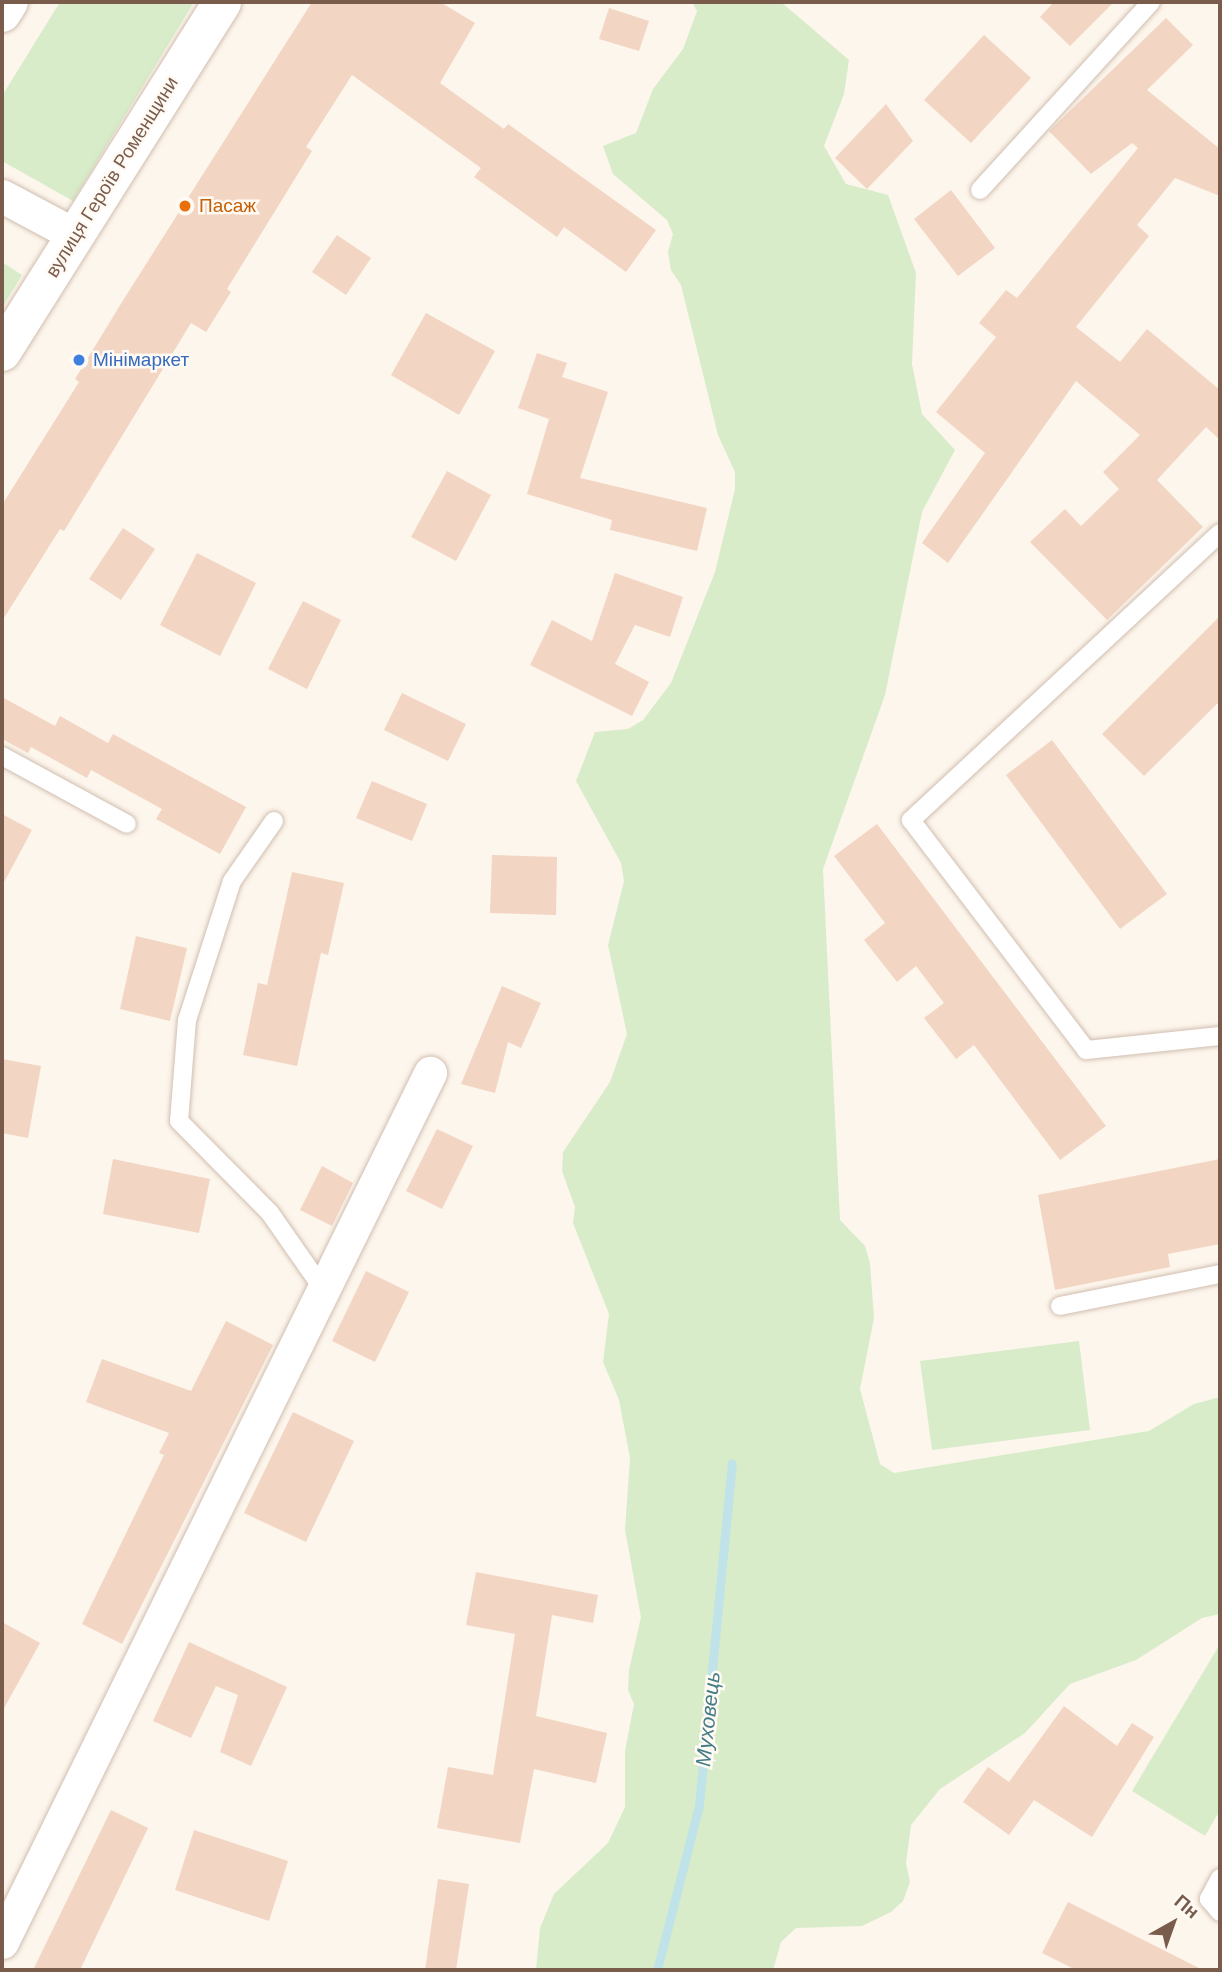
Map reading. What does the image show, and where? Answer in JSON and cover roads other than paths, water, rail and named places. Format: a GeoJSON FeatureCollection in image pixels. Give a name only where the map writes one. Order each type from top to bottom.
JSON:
{"type":"FeatureCollection","features":[{"type":"Feature","properties":{"kind":"street"},"geometry":{"type":"LineString","coordinates":[[2,13],[9,2]]}},
{"type":"Feature","properties":{"kind":"street","name":"вулиця Героїв Роменщини"},"geometry":{"type":"LineString","coordinates":[[2,352],[222,2]]}},
{"type":"Feature","properties":{"kind":"street"},"geometry":{"type":"LineString","coordinates":[[2,196],[75,236]]}},
{"type":"Feature","properties":{"kind":"street"},"geometry":{"type":"LineString","coordinates":[[2,1942],[430,1073]]}},
{"type":"Feature","properties":{"kind":"lane"},"geometry":{"type":"LineString","coordinates":[[980,190],[1151,2]]}},
{"type":"Feature","properties":{"kind":"lane"},"geometry":{"type":"LineString","coordinates":[[1220,533],[911,820],[1086,1050],[1220,1036]]}},
{"type":"Feature","properties":{"kind":"lane"},"geometry":{"type":"LineString","coordinates":[[2,755],[127,824]]}},
{"type":"Feature","properties":{"kind":"lane"},"geometry":{"type":"LineString","coordinates":[[274,821],[232,881],[187,1020],[179,1121],[270,1213],[323,1289]]}},
{"type":"Feature","properties":{"kind":"lane"},"geometry":{"type":"LineString","coordinates":[[1060,1306],[1220,1274]]}},
{"type":"Feature","properties":{"kind":"lane"},"geometry":{"type":"LineString","coordinates":[[1220,1878],[1209,1899],[1220,1912]]}},
{"type":"Feature","properties":{"kind":"waterway","name":"Муховець"},"geometry":{"type":"LineString","coordinates":[[657,1970],[699,1805],[732,1464]]}},
{"type":"Feature","properties":{"kind":"place","name":"Пасаж"},"geometry":{"type":"Point","coordinates":[185,206]}},
{"type":"Feature","properties":{"kind":"place","name":"Мінімаркет"},"geometry":{"type":"Point","coordinates":[79,360]}}]}
